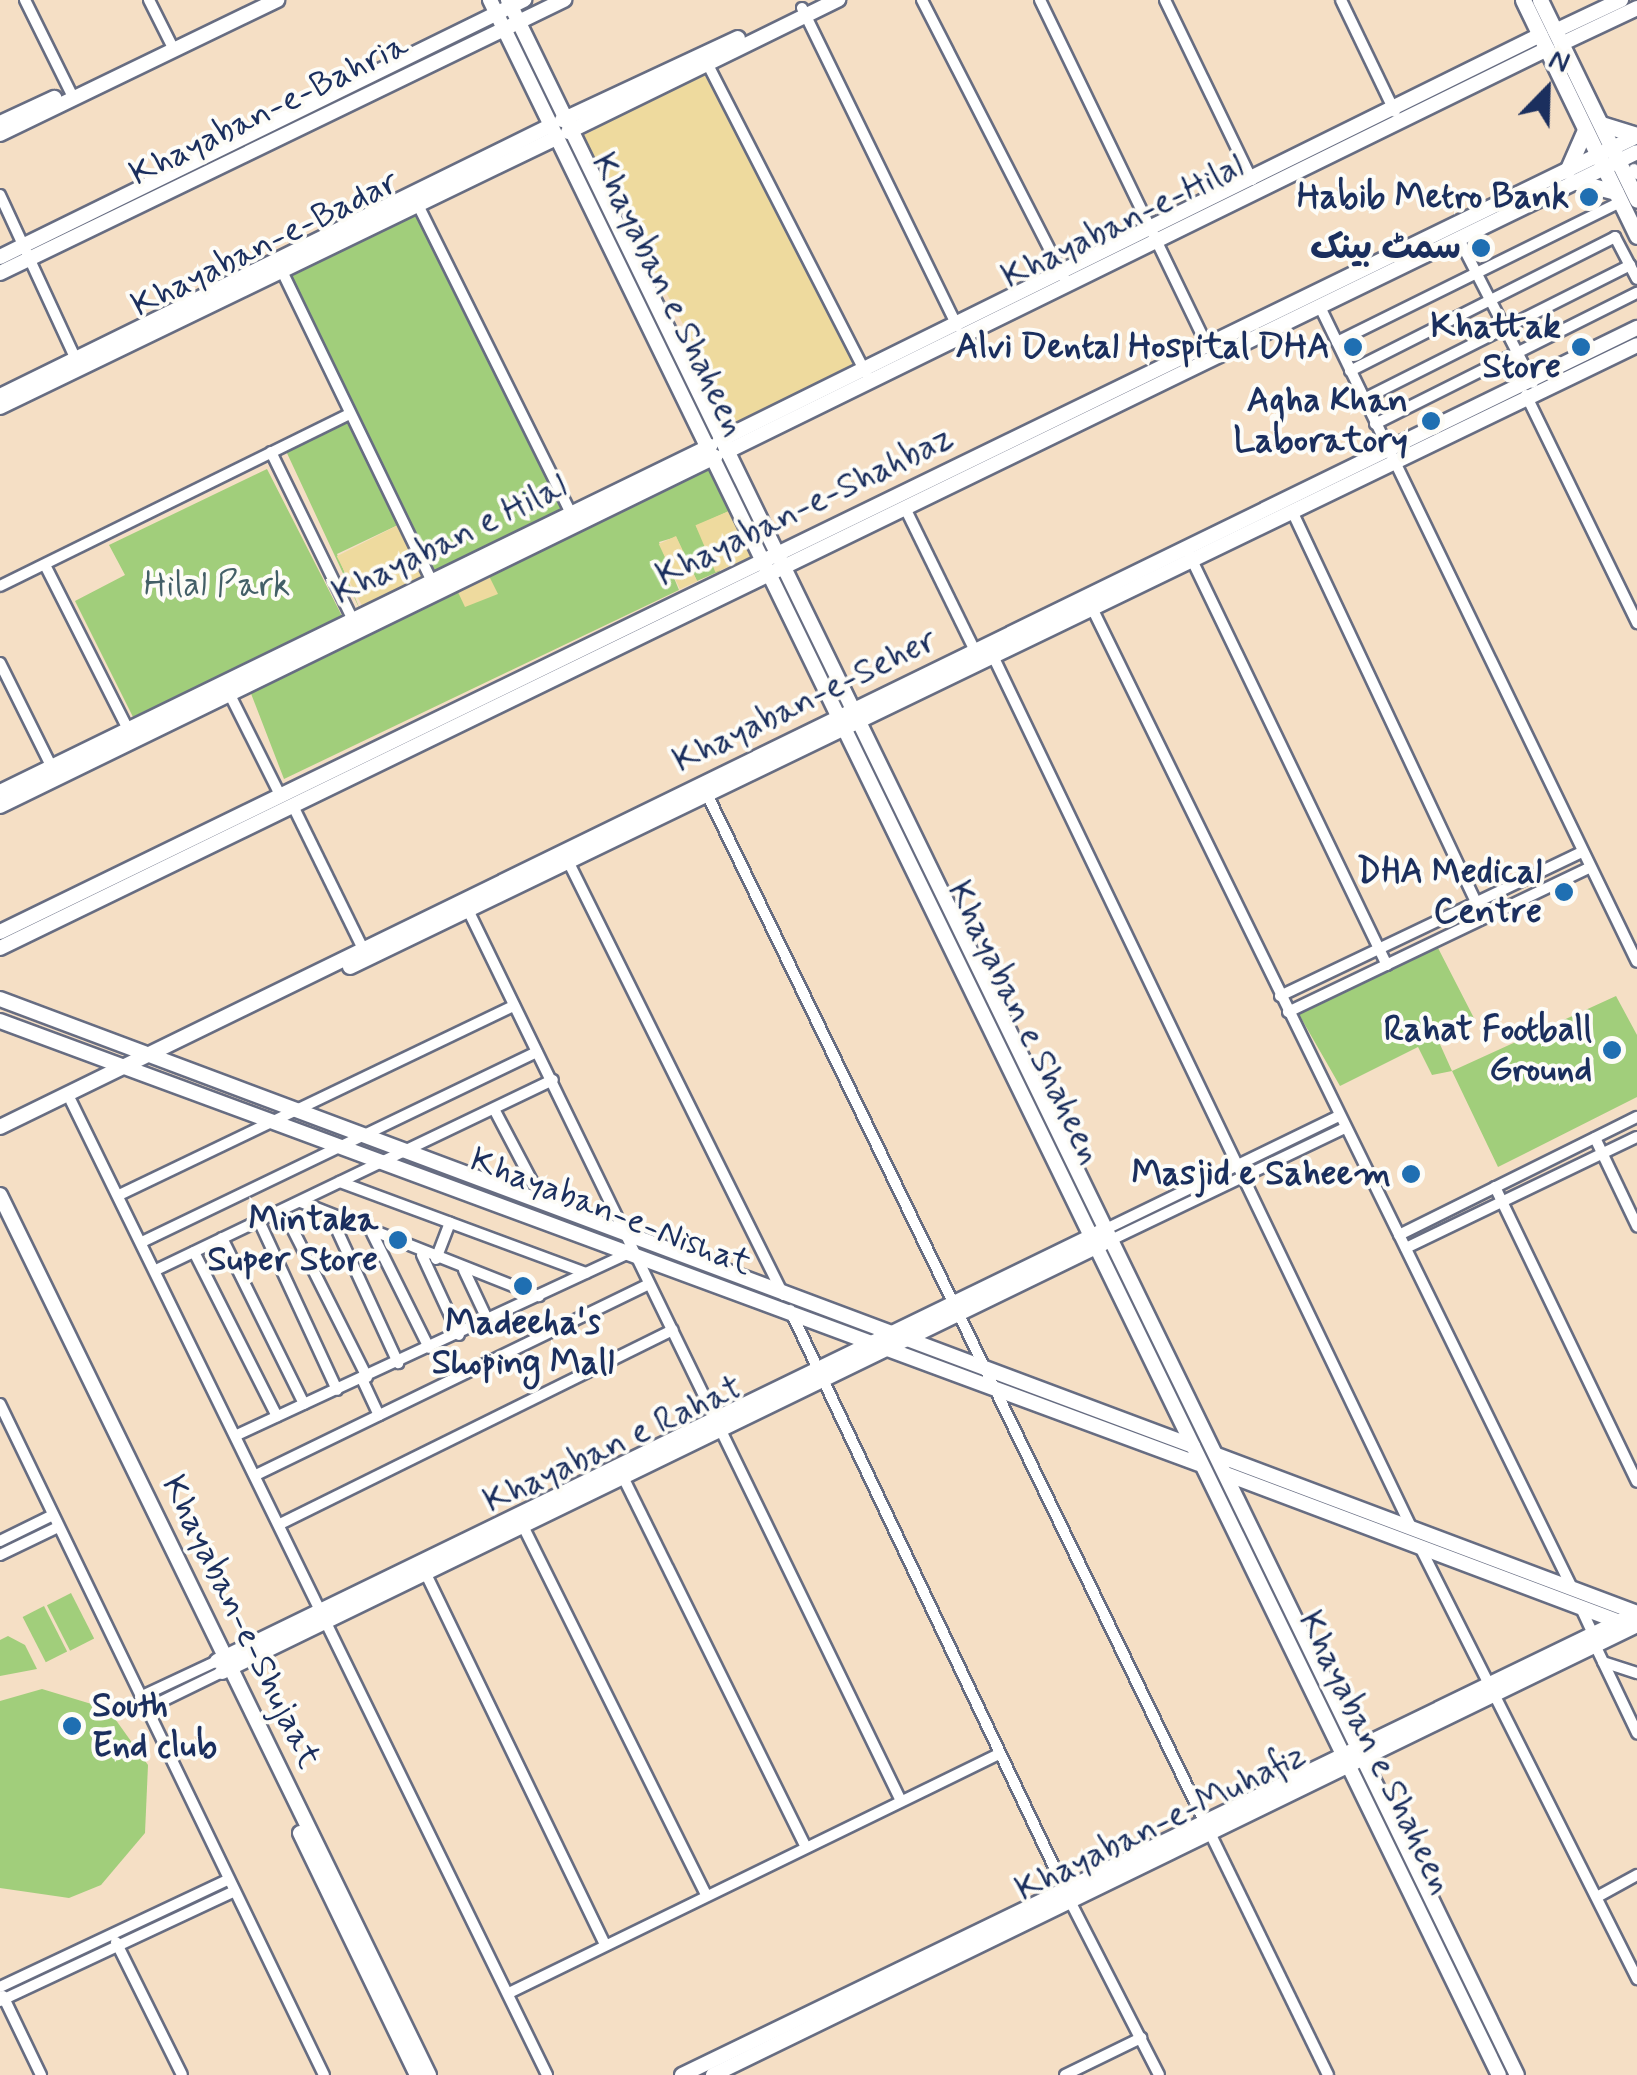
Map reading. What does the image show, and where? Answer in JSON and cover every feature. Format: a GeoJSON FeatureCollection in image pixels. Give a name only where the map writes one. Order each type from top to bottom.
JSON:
{"type":"FeatureCollection","features":[{"type":"Feature","properties":{"kind":"main road"},"geometry":{"type":"LineString","coordinates":[[1523,0],[1551,40],[1593,127],[1621,165],[1624,198],[1637,236]]}},
{"type":"Feature","properties":{"kind":"main road"},"geometry":{"type":"LineString","coordinates":[[1540,0],[1551,40]]}},
{"type":"Feature","properties":{"kind":"main road"},"geometry":{"type":"LineString","coordinates":[[1593,127],[1635,133]]}},
{"type":"Feature","properties":{"kind":"main road"},"geometry":{"type":"LineString","coordinates":[[1593,127],[1572,177],[1624,198]]}},
{"type":"Feature","properties":{"kind":"main road"},"geometry":{"type":"LineString","coordinates":[[1621,165],[1624,198]]}},
{"type":"Feature","properties":{"kind":"street"},"geometry":{"type":"LineString","coordinates":[[25,0],[72,95]]}},
{"type":"Feature","properties":{"kind":"street"},"geometry":{"type":"LineString","coordinates":[[149,0],[172,46]]}},
{"type":"Feature","properties":{"kind":"street"},"geometry":{"type":"LineString","coordinates":[[172,46],[255,0]]}},
{"type":"Feature","properties":{"kind":"street"},"geometry":{"type":"LineString","coordinates":[[0,134],[172,46],[277,0]]}},
{"type":"Feature","properties":{"kind":"street","name":"Khayaban-e-Bahria"},"geometry":{"type":"LineString","coordinates":[[0,257],[27,252],[564,0]]}},
{"type":"Feature","properties":{"kind":"street","name":"Khayaban-e-Badar"},"geometry":{"type":"LineString","coordinates":[[804,11],[819,0]]}},
{"type":"Feature","properties":{"kind":"street","name":"Khayaban-e-Badar"},"geometry":{"type":"LineString","coordinates":[[0,396],[78,363],[804,11],[838,0]]}},
{"type":"Feature","properties":{"kind":"street"},"geometry":{"type":"LineString","coordinates":[[922,0],[1064,277]]}},
{"type":"Feature","properties":{"kind":"street"},"geometry":{"type":"LineString","coordinates":[[1040,0],[1208,347]]}},
{"type":"Feature","properties":{"kind":"street"},"geometry":{"type":"LineString","coordinates":[[1165,0],[1254,184]]}},
{"type":"Feature","properties":{"kind":"street"},"geometry":{"type":"LineString","coordinates":[[1341,0],[1396,114]]}},
{"type":"Feature","properties":{"kind":"street","name":"Khayaban-e-Hilal"},"geometry":{"type":"LineString","coordinates":[[718,449],[1551,40],[1621,0]]}},
{"type":"Feature","properties":{"kind":"street","name":"Khayaban-e-Bahria"},"geometry":{"type":"LineString","coordinates":[[0,273],[27,252],[506,4]]}},
{"type":"Feature","properties":{"kind":"street","name":"Khayaban e Shaheen"},"geometry":{"type":"LineString","coordinates":[[506,4],[511,26],[559,129],[1102,1238],[1226,1474],[1517,2075]]}},
{"type":"Feature","properties":{"kind":"street"},"geometry":{"type":"LineString","coordinates":[[1551,40],[1637,8]]}},
{"type":"Feature","properties":{"kind":"street"},"geometry":{"type":"LineString","coordinates":[[804,11],[958,328]]}},
{"type":"Feature","properties":{"kind":"street"},"geometry":{"type":"LineString","coordinates":[[705,59],[866,373]]}},
{"type":"Feature","properties":{"kind":"street"},"geometry":{"type":"LineString","coordinates":[[0,123],[72,95]]}},
{"type":"Feature","properties":{"kind":"street","name":"Khayaban-e-Shahbaz"},"geometry":{"type":"LineString","coordinates":[[1621,165],[1635,133]]}},
{"type":"Feature","properties":{"kind":"street","name":"Khayaban-e-Shahbaz"},"geometry":{"type":"LineString","coordinates":[[0,932],[1208,347],[1572,177],[1621,165],[1637,152]]}},
{"type":"Feature","properties":{"kind":"street","name":"Khayaban-e-Shahbaz"},"geometry":{"type":"LineString","coordinates":[[0,948],[1461,242],[1572,177]]}},
{"type":"Feature","properties":{"kind":"street"},"geometry":{"type":"LineString","coordinates":[[0,195],[78,363]]}},
{"type":"Feature","properties":{"kind":"street"},"geometry":{"type":"LineString","coordinates":[[414,198],[574,519],[718,449]]}},
{"type":"Feature","properties":{"kind":"street"},"geometry":{"type":"LineString","coordinates":[[1336,342],[1478,276],[1624,198]]}},
{"type":"Feature","properties":{"kind":"street"},"geometry":{"type":"LineString","coordinates":[[1350,371],[1615,236],[1637,278]]}},
{"type":"Feature","properties":{"kind":"street"},"geometry":{"type":"LineString","coordinates":[[1461,242],[1517,352],[1530,389],[1637,623]]}},
{"type":"Feature","properties":{"kind":"street"},"geometry":{"type":"LineString","coordinates":[[279,265],[435,587]]}},
{"type":"Feature","properties":{"kind":"street"},"geometry":{"type":"LineString","coordinates":[[1364,399],[1630,265]]}},
{"type":"Feature","properties":{"kind":"street"},"geometry":{"type":"LineString","coordinates":[[1375,424],[1637,293]]}},
{"type":"Feature","properties":{"kind":"street"},"geometry":{"type":"LineString","coordinates":[[1321,309],[1637,962]]}},
{"type":"Feature","properties":{"kind":"street","name":"Khayaban-e-Seher"},"geometry":{"type":"LineString","coordinates":[[1530,389],[1637,328]]}},
{"type":"Feature","properties":{"kind":"street","name":"Khayaban-e-Seher"},"geometry":{"type":"LineString","coordinates":[[0,1127],[130,1068],[1530,389],[1637,344]]}},
{"type":"Feature","properties":{"kind":"street","name":"Khayaban-e-Badar"},"geometry":{"type":"LineString","coordinates":[[0,407],[78,363]]}},
{"type":"Feature","properties":{"kind":"street"},"geometry":{"type":"LineString","coordinates":[[0,586],[349,414]]}},
{"type":"Feature","properties":{"kind":"street"},"geometry":{"type":"LineString","coordinates":[[272,452],[356,626]]}},
{"type":"Feature","properties":{"kind":"street","name":"Khayaban-e-Seher"},"geometry":{"type":"LineString","coordinates":[[983,656],[1092,608],[1189,554],[1292,511],[1390,456]]}},
{"type":"Feature","properties":{"kind":"street"},"geometry":{"type":"LineString","coordinates":[[906,510],[1247,1176],[1420,1547],[1637,1980]]}},
{"type":"Feature","properties":{"kind":"street"},"geometry":{"type":"LineString","coordinates":[[1292,511],[1483,917]]}},
{"type":"Feature","properties":{"kind":"street","name":"Khayaban e Hilal"},"geometry":{"type":"LineString","coordinates":[[132,736],[574,519]]}},
{"type":"Feature","properties":{"kind":"street"},"geometry":{"type":"LineString","coordinates":[[1189,554],[1387,965]]}},
{"type":"Feature","properties":{"kind":"street"},"geometry":{"type":"LineString","coordinates":[[0,792],[132,736],[44,564]]}},
{"type":"Feature","properties":{"kind":"street"},"geometry":{"type":"LineString","coordinates":[[1092,608],[1573,1589],[1637,1733]]}},
{"type":"Feature","properties":{"kind":"street"},"geometry":{"type":"LineString","coordinates":[[0,663],[54,772]]}},
{"type":"Feature","properties":{"kind":"street"},"geometry":{"type":"LineString","coordinates":[[228,690],[280,795]]}},
{"type":"Feature","properties":{"kind":"street"},"geometry":{"type":"LineString","coordinates":[[0,806],[54,772]]}},
{"type":"Feature","properties":{"kind":"street"},"geometry":{"type":"LineString","coordinates":[[705,789],[992,1371],[1328,2075]]}},
{"type":"Feature","properties":{"kind":"street"},"geometry":{"type":"LineString","coordinates":[[293,806],[365,954]]}},
{"type":"Feature","properties":{"kind":"street"},"geometry":{"type":"LineString","coordinates":[[1280,996],[1582,852]]}},
{"type":"Feature","properties":{"kind":"street"},"geometry":{"type":"LineString","coordinates":[[566,857],[782,1292],[1067,1896],[1159,2075]]}},
{"type":"Feature","properties":{"kind":"street","name":"Khayaban-e-Seher"},"geometry":{"type":"LineString","coordinates":[[365,954],[468,910],[566,857]]}},
{"type":"Feature","properties":{"kind":"street"},"geometry":{"type":"LineString","coordinates":[[1288,1012],[1590,868]]}},
{"type":"Feature","properties":{"kind":"street"},"geometry":{"type":"LineString","coordinates":[[468,910],[630,1233],[632,1252],[900,1799]]}},
{"type":"Feature","properties":{"kind":"street","name":"Khayaban-e-Nishat"},"geometry":{"type":"LineString","coordinates":[[0,998],[782,1292],[999,1390],[1199,1464]]}},
{"type":"Feature","properties":{"kind":"street"},"geometry":{"type":"LineString","coordinates":[[119,1195],[514,1006]]}},
{"type":"Feature","properties":{"kind":"street","name":"Khayaban-e-Nishat"},"geometry":{"type":"LineString","coordinates":[[0,1021],[277,1119],[790,1312],[992,1371],[1193,1446]]}},
{"type":"Feature","properties":{"kind":"street"},"geometry":{"type":"LineString","coordinates":[[142,1242],[537,1052]]}},
{"type":"Feature","properties":{"kind":"street","name":"Khayaban-e-Seher"},"geometry":{"type":"LineString","coordinates":[[0,1136],[130,1068]]}},
{"type":"Feature","properties":{"kind":"street"},"geometry":{"type":"LineString","coordinates":[[156,1270],[553,1080]]}},
{"type":"Feature","properties":{"kind":"street"},"geometry":{"type":"LineString","coordinates":[[71,1102],[238,1434],[547,2075]]}},
{"type":"Feature","properties":{"kind":"street"},"geometry":{"type":"LineString","coordinates":[[494,1109],[543,1202]]}},
{"type":"Feature","properties":{"kind":"street"},"geometry":{"type":"LineString","coordinates":[[1102,1238],[1240,1162],[1339,1116]]}},
{"type":"Feature","properties":{"kind":"street"},"geometry":{"type":"LineString","coordinates":[[1399,1235],[1637,1117]]}},
{"type":"Feature","properties":{"kind":"street"},"geometry":{"type":"LineString","coordinates":[[1102,1238],[1247,1176],[1344,1128]]}},
{"type":"Feature","properties":{"kind":"street"},"geometry":{"type":"LineString","coordinates":[[1406,1248],[1637,1136]]}},
{"type":"Feature","properties":{"kind":"street"},"geometry":{"type":"LineString","coordinates":[[1595,1138],[1637,1226]]}},
{"type":"Feature","properties":{"kind":"street"},"geometry":{"type":"LineString","coordinates":[[340,1182],[586,1274]]}},
{"type":"Feature","properties":{"kind":"street"},"geometry":{"type":"LineString","coordinates":[[1495,1188],[1637,1482]]}},
{"type":"Feature","properties":{"kind":"street","name":"Khayaban-e-Shujaat"},"geometry":{"type":"LineString","coordinates":[[0,1195],[417,2075]]}},
{"type":"Feature","properties":{"kind":"street"},"geometry":{"type":"LineString","coordinates":[[301,1202],[421,1254],[539,1296]]}},
{"type":"Feature","properties":{"kind":"street"},"geometry":{"type":"LineString","coordinates":[[283,1210],[365,1378],[379,1416]]}},
{"type":"Feature","properties":{"kind":"street"},"geometry":{"type":"LineString","coordinates":[[330,1216],[398,1363]]}},
{"type":"Feature","properties":{"kind":"street","name":"Khayaban-e-Shujaat"},"geometry":{"type":"LineString","coordinates":[[0,1217],[429,2075]]}},
{"type":"Feature","properties":{"kind":"street"},"geometry":{"type":"LineString","coordinates":[[259,1221],[337,1390]]}},
{"type":"Feature","properties":{"kind":"street"},"geometry":{"type":"LineString","coordinates":[[436,1259],[450,1223]]}},
{"type":"Feature","properties":{"kind":"street"},"geometry":{"type":"LineString","coordinates":[[372,1232],[429,1348]]}},
{"type":"Feature","properties":{"kind":"street"},"geometry":{"type":"LineString","coordinates":[[222,1238],[304,1404]]}},
{"type":"Feature","properties":{"kind":"street","name":"Khayaban e Shaheen"},"geometry":{"type":"LineString","coordinates":[[1102,1238],[1199,1464],[1499,2075]]}},
{"type":"Feature","properties":{"kind":"street","name":"Khayaban e Rahat"},"geometry":{"type":"LineString","coordinates":[[146,1709],[323,1612],[1102,1238]]}},
{"type":"Feature","properties":{"kind":"street"},"geometry":{"type":"LineString","coordinates":[[194,1252],[276,1416]]}},
{"type":"Feature","properties":{"kind":"street"},"geometry":{"type":"LineString","coordinates":[[238,1434],[632,1252]]}},
{"type":"Feature","properties":{"kind":"street"},"geometry":{"type":"LineString","coordinates":[[421,1254],[460,1334]]}},
{"type":"Feature","properties":{"kind":"street"},"geometry":{"type":"LineString","coordinates":[[464,1270],[488,1321]]}},
{"type":"Feature","properties":{"kind":"street"},"geometry":{"type":"LineString","coordinates":[[256,1475],[649,1284]]}},
{"type":"Feature","properties":{"kind":"street"},"geometry":{"type":"LineString","coordinates":[[280,1524],[673,1330]]}},
{"type":"Feature","properties":{"kind":"street"},"geometry":{"type":"LineString","coordinates":[[0,1404],[324,2075]]}},
{"type":"Feature","properties":{"kind":"street","name":"Khayaban e Rahat"},"geometry":{"type":"LineString","coordinates":[[323,1612],[622,1474],[718,1422]]}},
{"type":"Feature","properties":{"kind":"street"},"geometry":{"type":"LineString","coordinates":[[1217,1456],[1573,1589],[1634,1620]]}},
{"type":"Feature","properties":{"kind":"street"},"geometry":{"type":"LineString","coordinates":[[622,1474],[804,1843]]}},
{"type":"Feature","properties":{"kind":"street"},"geometry":{"type":"LineString","coordinates":[[1226,1474],[1580,1606],[1634,1620]]}},
{"type":"Feature","properties":{"kind":"street"},"geometry":{"type":"LineString","coordinates":[[0,1541],[54,1515]]}},
{"type":"Feature","properties":{"kind":"street"},"geometry":{"type":"LineString","coordinates":[[521,1522],[705,1892]]}},
{"type":"Feature","properties":{"kind":"street"},"geometry":{"type":"LineString","coordinates":[[0,1555],[58,1527]]}},
{"type":"Feature","properties":{"kind":"street"},"geometry":{"type":"LineString","coordinates":[[423,1569],[604,1943]]}},
{"type":"Feature","properties":{"kind":"street","name":"Khayaban-e-Muhafiz"},"geometry":{"type":"LineString","coordinates":[[713,2075],[992,1932],[1634,1620]]}},
{"type":"Feature","properties":{"kind":"street"},"geometry":{"type":"LineString","coordinates":[[1603,1662],[1637,1674]]}},
{"type":"Feature","properties":{"kind":"street","name":"Khayaban e Rahat"},"geometry":{"type":"LineString","coordinates":[[140,1697],[224,1664]]}},
{"type":"Feature","properties":{"kind":"street"},"geometry":{"type":"LineString","coordinates":[[509,1994],[804,1843],[999,1754]]}},
{"type":"Feature","properties":{"kind":"street"},"geometry":{"type":"LineString","coordinates":[[1596,1897],[1637,1875]]}},
{"type":"Feature","properties":{"kind":"street"},"geometry":{"type":"LineString","coordinates":[[41,2075],[0,1989],[229,1878]]}},
{"type":"Feature","properties":{"kind":"street"},"geometry":{"type":"LineString","coordinates":[[3,2002],[235,1892]]}},
{"type":"Feature","properties":{"kind":"street"},"geometry":{"type":"LineString","coordinates":[[682,2075],[992,1932]]}},
{"type":"Feature","properties":{"kind":"street"},"geometry":{"type":"LineString","coordinates":[[112,1934],[182,2075]]}},
{"type":"Feature","properties":{"kind":"street"},"geometry":{"type":"LineString","coordinates":[[1065,2075],[1141,2038]]}},
{"type":"Feature","properties":{"kind":"green space"},"geometry":{"type":"Polygon","coordinates":[[[416,209],[565,514],[436,576],[287,272],[416,209]]]}},
{"type":"Feature","properties":{"kind":"green space"},"geometry":{"type":"Polygon","coordinates":[[[348,418],[400,524],[337,554],[361,612],[286,451],[348,418]]]}},
{"type":"Feature","properties":{"kind":"green space"},"geometry":{"type":"Polygon","coordinates":[[[715,461],[736,508],[696,526],[720,571],[697,581],[676,537],[659,542],[679,590],[284,779],[250,691],[715,461]]]}},
{"type":"Feature","properties":{"kind":"green space","name":"Hilal Park"},"geometry":{"type":"Polygon","coordinates":[[[267,469],[342,616],[133,717],[75,601],[125,575],[109,545],[267,469]]]}},
{"type":"Feature","properties":{"kind":"green space"},"geometry":{"type":"Polygon","coordinates":[[[1437,946],[1476,1022],[1439,1042],[1452,1071],[1432,1075],[1418,1047],[1340,1086],[1297,1011],[1437,946]]]}},
{"type":"Feature","properties":{"kind":"green space"},"geometry":{"type":"Polygon","coordinates":[[[1616,996],[1637,1035],[1637,1097],[1498,1167],[1452,1071],[1616,996]]]}},
{"type":"Feature","properties":{"kind":"green space"},"geometry":{"type":"Polygon","coordinates":[[[71,1593],[94,1638],[70,1651],[47,1605],[71,1593]]]}},
{"type":"Feature","properties":{"kind":"green space"},"geometry":{"type":"Polygon","coordinates":[[[44,1606],[67,1651],[46,1662],[23,1617],[44,1606]]]}},
{"type":"Feature","properties":{"kind":"green space"},"geometry":{"type":"Polygon","coordinates":[[[8,1636],[25,1645],[37,1669],[0,1676],[0,1640],[8,1636]]]}},
{"type":"Feature","properties":{"kind":"green space"},"geometry":{"type":"Polygon","coordinates":[[[42,1689],[108,1709],[148,1765],[145,1833],[101,1885],[69,1898],[0,1888],[0,1701],[42,1689]]]}},
{"type":"Feature","properties":{"kind":"sand"},"geometry":{"type":"Polygon","coordinates":[[[703,72],[857,362],[737,426],[583,136],[703,72]]]}},
{"type":"Feature","properties":{"kind":"sand"},"geometry":{"type":"Polygon","coordinates":[[[736,508],[756,555],[715,572],[695,525],[736,508]]]}},
{"type":"Feature","properties":{"kind":"sand"},"geometry":{"type":"Polygon","coordinates":[[[400,524],[429,581],[366,613],[337,556],[400,524]]]}},
{"type":"Feature","properties":{"kind":"sand"},"geometry":{"type":"Polygon","coordinates":[[[676,536],[697,581],[680,589],[659,544],[676,536]]]}},
{"type":"Feature","properties":{"kind":"sand"},"geometry":{"type":"Polygon","coordinates":[[[487,572],[498,594],[465,607],[456,588],[487,572]]]}},
{"type":"Feature","properties":{"kind":"place","name":"Habib Metro Bank"},"geometry":{"type":"Point","coordinates":[1589,197]}},
{"type":"Feature","properties":{"kind":"place","name":"سمٹ بینک"},"geometry":{"type":"Point","coordinates":[1481,248]}},
{"type":"Feature","properties":{"kind":"place","name":"Alvi Dental Hospital DHA"},"geometry":{"type":"Point","coordinates":[1353,347]}},
{"type":"Feature","properties":{"kind":"place","name":"Khattak Store"},"geometry":{"type":"Point","coordinates":[1581,347]}},
{"type":"Feature","properties":{"kind":"place","name":"Agha Khan Laboratory"},"geometry":{"type":"Point","coordinates":[1431,421]}},
{"type":"Feature","properties":{"kind":"place","name":"DHA Medical Centre"},"geometry":{"type":"Point","coordinates":[1564,892]}},
{"type":"Feature","properties":{"kind":"place","name":"Rahat Football Ground"},"geometry":{"type":"Point","coordinates":[1612,1050]}},
{"type":"Feature","properties":{"kind":"place","name":"Masjid e Saheem"},"geometry":{"type":"Point","coordinates":[1411,1174]}},
{"type":"Feature","properties":{"kind":"place","name":"Mintaka Super Store"},"geometry":{"type":"Point","coordinates":[398,1240]}},
{"type":"Feature","properties":{"kind":"place","name":"Madeeha's Shoping Mall"},"geometry":{"type":"Point","coordinates":[523,1286]}},
{"type":"Feature","properties":{"kind":"place","name":"South End club"},"geometry":{"type":"Point","coordinates":[72,1726]}}]}
